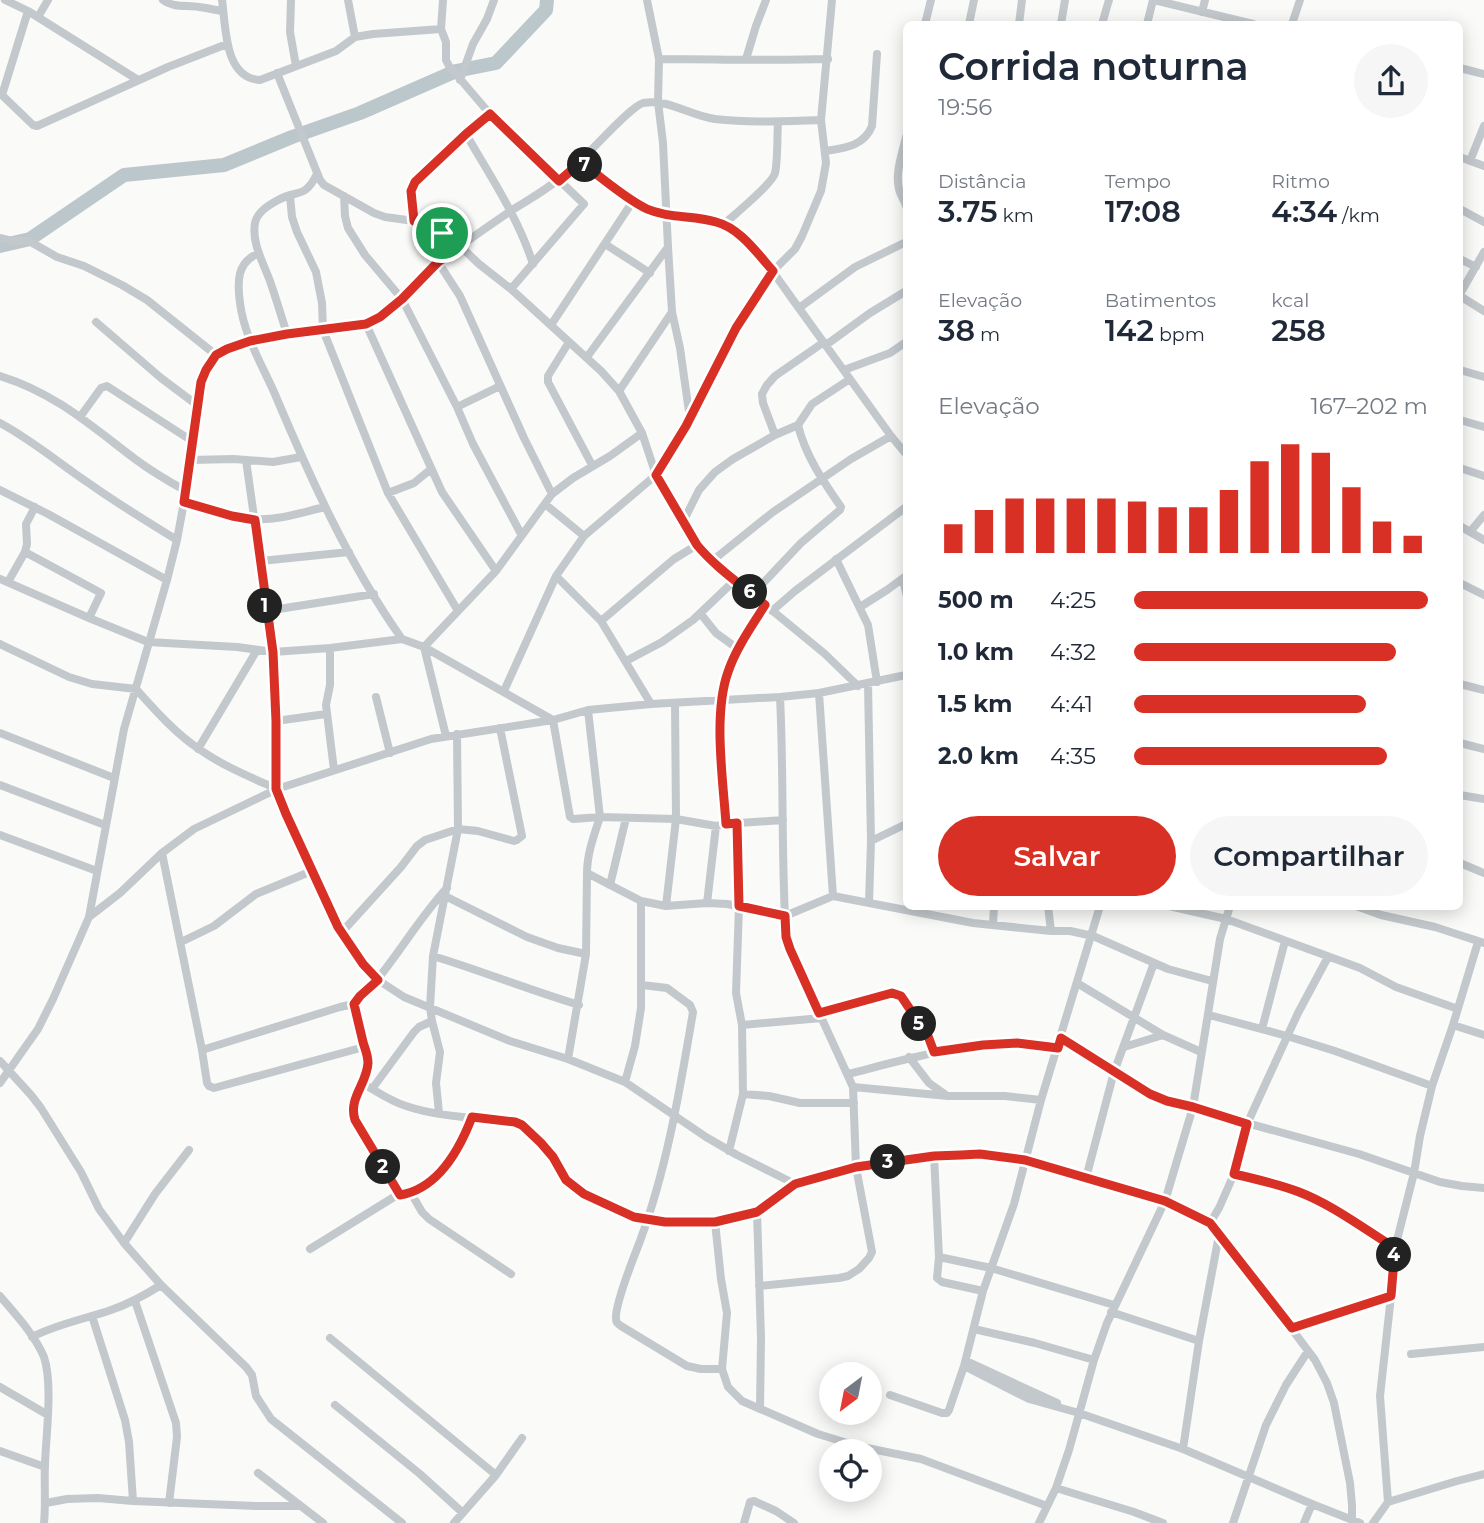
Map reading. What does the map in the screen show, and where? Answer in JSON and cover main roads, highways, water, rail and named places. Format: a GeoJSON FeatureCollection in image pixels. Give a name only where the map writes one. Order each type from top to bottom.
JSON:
{"type":"FeatureCollection","features":[{"type":"Feature","properties":{"kind":"waterway"},"geometry":{"type":"LineString","coordinates":[[0,246],[30,239],[124,175],[224,165],[360,113],[456,71],[496,63],[546,10],[547,0]]}}]}
